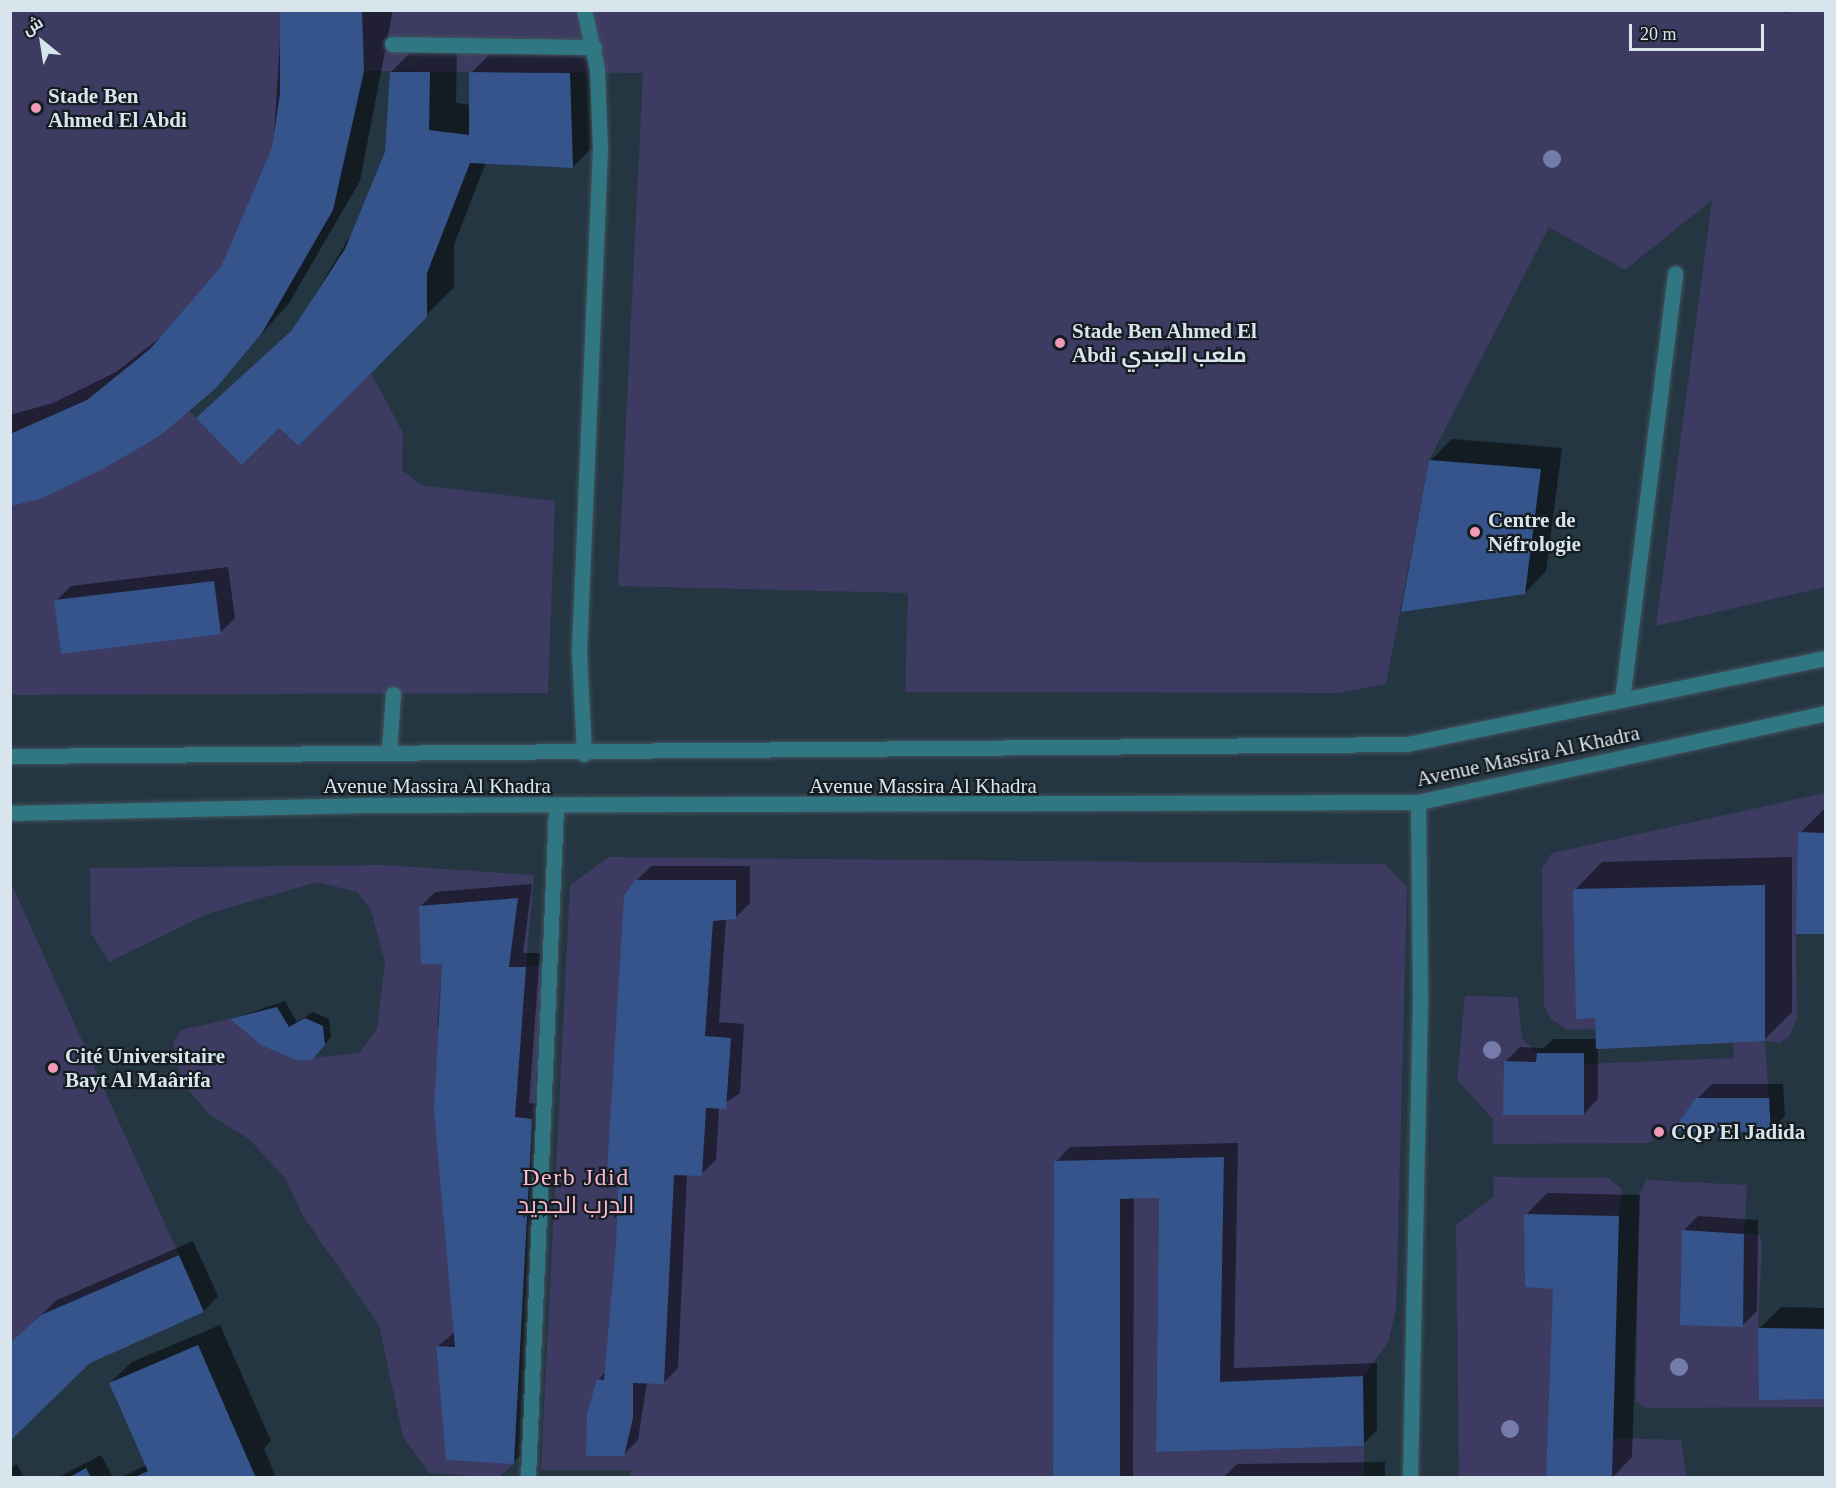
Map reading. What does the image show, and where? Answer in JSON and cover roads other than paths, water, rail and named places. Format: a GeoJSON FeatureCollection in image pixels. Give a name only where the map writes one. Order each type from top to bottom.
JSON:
{"type":"FeatureCollection","features":[{"type":"Feature","properties":{"kind":"street"},"geometry":{"type":"LineString","coordinates":[[584,10],[594,47],[600,150],[579,650],[584,754]]}},
{"type":"Feature","properties":{"kind":"street"},"geometry":{"type":"LineString","coordinates":[[392,44],[594,47]]}},
{"type":"Feature","properties":{"kind":"street"},"geometry":{"type":"LineString","coordinates":[[1622,699],[1675,273]]}},
{"type":"Feature","properties":{"kind":"street","name":"Avenue Massira Al Khadra"},"geometry":{"type":"LineString","coordinates":[[10,756],[389,750],[584,754],[1407,744],[1826,658]]}},
{"type":"Feature","properties":{"kind":"street"},"geometry":{"type":"LineString","coordinates":[[389,750],[393,694]]}},
{"type":"Feature","properties":{"kind":"street","name":"Avenue Massira Al Khadra"},"geometry":{"type":"LineString","coordinates":[[10,813],[356,805],[556,807],[1418,802],[1826,713]]}},
{"type":"Feature","properties":{"kind":"street"},"geometry":{"type":"LineString","coordinates":[[1410,1478],[1420,994],[1418,802]]}},
{"type":"Feature","properties":{"kind":"street"},"geometry":{"type":"LineString","coordinates":[[528,1478],[556,807]]}},
{"type":"Feature","properties":{"kind":"place","name":"Stade Ben Ahmed El Abdi"},"geometry":{"type":"Point","coordinates":[36,108]}},
{"type":"Feature","properties":{"kind":"place","name":"Stade Ben Ahmed El Abdi ملعب العبدي"},"geometry":{"type":"Point","coordinates":[1060,343]}},
{"type":"Feature","properties":{"kind":"place","name":"Centre de Néfrologie"},"geometry":{"type":"Point","coordinates":[1475,532]}},
{"type":"Feature","properties":{"kind":"place","name":"Cité Universitaire Bayt Al Maârifa"},"geometry":{"type":"Point","coordinates":[53,1068]}},
{"type":"Feature","properties":{"kind":"place","name":"CQP El Jadida"},"geometry":{"type":"Point","coordinates":[1659,1132]}},
{"type":"Feature","properties":{"kind":"district","name":"Derb Jdid الدرب الجديد"},"geometry":{"type":"Point","coordinates":[576,1192]}}]}
